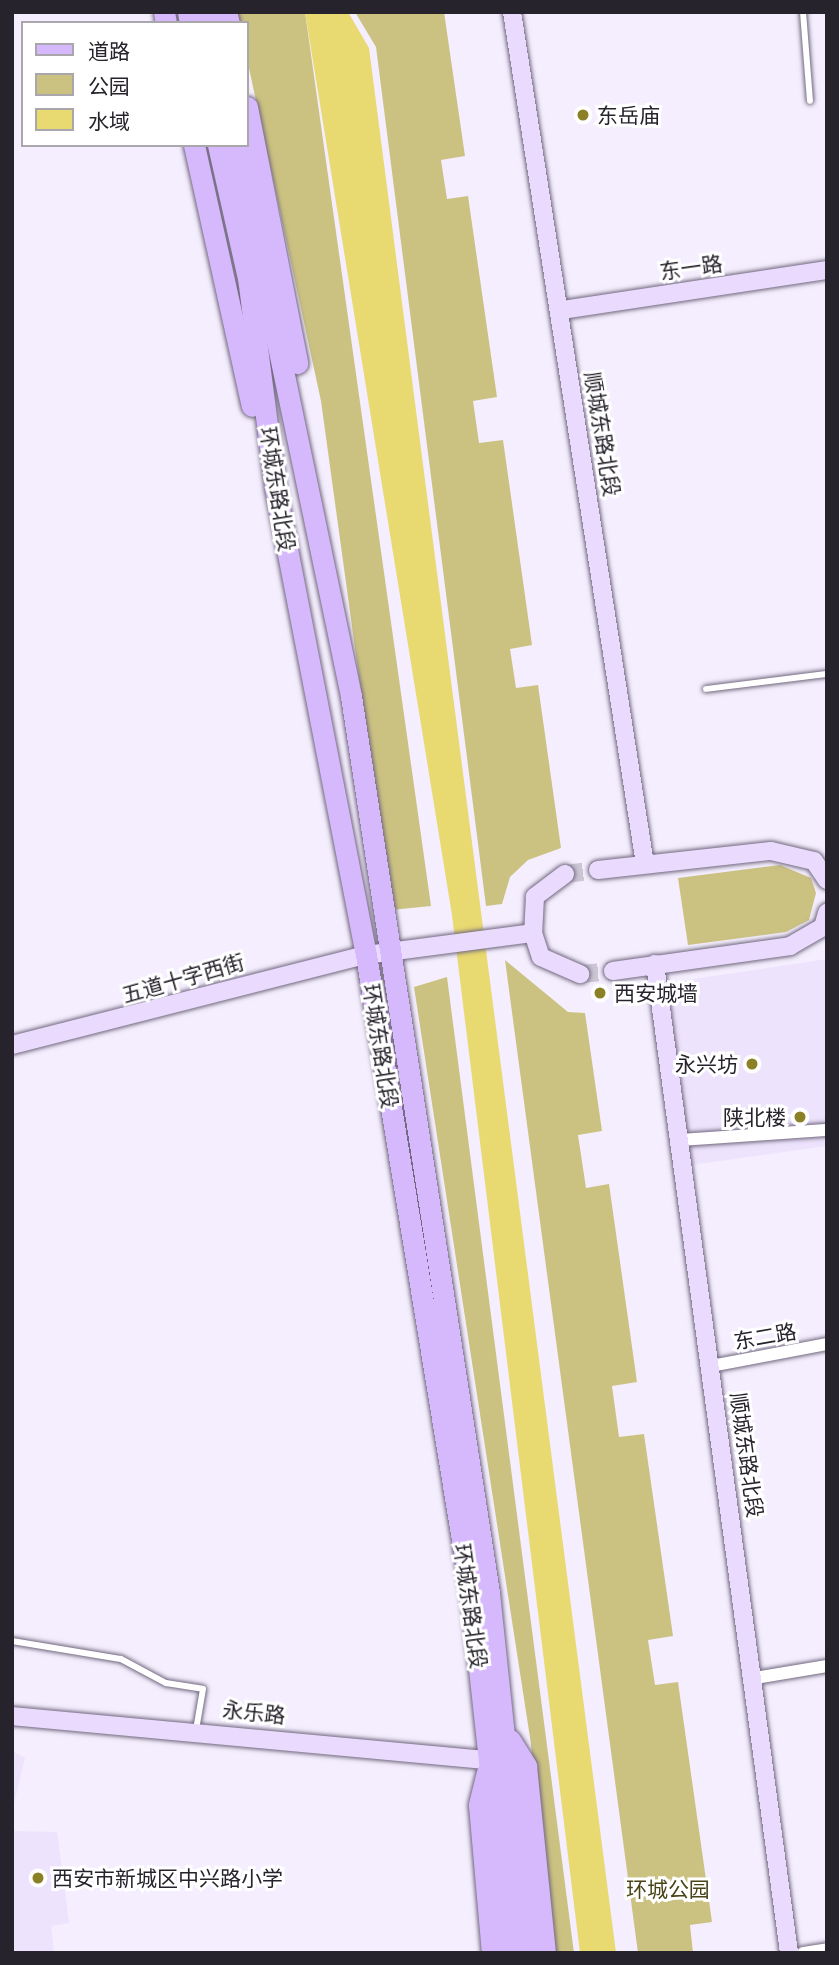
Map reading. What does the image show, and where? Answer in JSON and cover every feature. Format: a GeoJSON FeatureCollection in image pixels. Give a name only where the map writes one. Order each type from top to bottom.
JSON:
{"type":"FeatureCollection","features":[{"type":"Feature","properties":{"kind":"main road"},"geometry":{"type":"LineString","coordinates":[[248,112],[289,302],[310,480]]}},
{"type":"Feature","properties":{"kind":"main road"},"geometry":{"type":"LineString","coordinates":[[194,147],[275,487]]}},
{"type":"Feature","properties":{"kind":"main road","name":"环城东路北段"},"geometry":{"type":"LineString","coordinates":[[218,147],[248,278],[275,487],[366,955],[471,1595],[510,1953]]}},
{"type":"Feature","properties":{"kind":"main road","name":"环城东路北段"},"geometry":{"type":"LineString","coordinates":[[236,147],[310,480],[351,696],[387,952],[506,1734],[527,1953]]}},
{"type":"Feature","properties":{"kind":"main road"},"geometry":{"type":"LineString","coordinates":[[506,1734],[526,1766],[545,1953]]}},
{"type":"Feature","properties":{"kind":"main road"},"geometry":{"type":"LineString","coordinates":[[490,1760],[479,1805],[492,1953]]}},
{"type":"Feature","properties":{"kind":"street","name":"顺城东路北段"},"geometry":{"type":"LineString","coordinates":[[512,12],[562,310],[645,864]]}},
{"type":"Feature","properties":{"kind":"street","name":"东一路"},"geometry":{"type":"LineString","coordinates":[[562,310],[827,270]]}},
{"type":"Feature","properties":{"kind":"street"},"geometry":{"type":"LineString","coordinates":[[598,870],[771,850],[798,855],[825,873]]}},
{"type":"Feature","properties":{"kind":"street"},"geometry":{"type":"LineString","coordinates":[[565,874],[535,897],[533,933],[541,957],[580,974]]}},
{"type":"Feature","properties":{"kind":"street"},"geometry":{"type":"LineString","coordinates":[[613,971],[790,946],[825,921]]}},
{"type":"Feature","properties":{"kind":"street","name":"五道十字西街"},"geometry":{"type":"LineString","coordinates":[[12,1045],[366,955],[533,933]]}},
{"type":"Feature","properties":{"kind":"street","name":"顺城东路北段"},"geometry":{"type":"LineString","coordinates":[[655,964],[755,1678],[789,1953]]}},
{"type":"Feature","properties":{"kind":"street"},"geometry":{"type":"LineString","coordinates":[[680,1140],[827,1129]]}},
{"type":"Feature","properties":{"kind":"street","name":"东二路"},"geometry":{"type":"LineString","coordinates":[[711,1366],[827,1344]]}},
{"type":"Feature","properties":{"kind":"street"},"geometry":{"type":"LineString","coordinates":[[755,1678],[827,1666]]}},
{"type":"Feature","properties":{"kind":"street","name":"永乐路"},"geometry":{"type":"LineString","coordinates":[[12,1716],[196,1730],[490,1760]]}},
{"type":"Feature","properties":{"kind":"street"},"geometry":{"type":"LineString","coordinates":[[803,1953],[827,1949]]}},
{"type":"Feature","properties":{"kind":"lane"},"geometry":{"type":"LineString","coordinates":[[803,12],[810,102]]}},
{"type":"Feature","properties":{"kind":"lane"},"geometry":{"type":"LineString","coordinates":[[706,689],[827,674]]}},
{"type":"Feature","properties":{"kind":"lane"},"geometry":{"type":"LineString","coordinates":[[12,1641],[121,1659],[166,1684],[203,1689],[196,1730]]}},
{"type":"Feature","properties":{"kind":"shaded area","name":"永兴坊"},"geometry":{"type":"Polygon","coordinates":[[[827,959],[827,1146],[691,1165],[666,983],[827,959]]]}},
{"type":"Feature","properties":{"kind":"shaded area"},"geometry":{"type":"Polygon","coordinates":[[[12,1751],[25,1758],[12,1812],[12,1751]]]}},
{"type":"Feature","properties":{"kind":"shaded area","name":"西安市新城区中兴路小学"},"geometry":{"type":"Polygon","coordinates":[[[12,1831],[57,1832],[69,1923],[51,1926],[54,1953],[12,1953],[12,1831]]]}},
{"type":"Feature","properties":{"kind":"green space"},"geometry":{"type":"Polygon","coordinates":[[[237,12],[305,12],[431,906],[391,910],[321,401],[248,64],[248,21],[239,21],[237,12]]]}},
{"type":"Feature","properties":{"kind":"green space"},"geometry":{"type":"Polygon","coordinates":[[[355,12],[444,12],[465,156],[441,160],[447,199],[468,196],[497,397],[473,401],[479,443],[503,440],[532,645],[510,649],[516,688],[538,685],[561,848],[528,860],[510,877],[502,904],[486,906],[376,47],[355,12]]]}},
{"type":"Feature","properties":{"kind":"green space"},"geometry":{"type":"Polygon","coordinates":[[[780,865],[811,878],[816,893],[809,920],[786,932],[688,945],[678,878],[780,865]]]}},
{"type":"Feature","properties":{"kind":"green space","name":"环城公园"},"geometry":{"type":"Polygon","coordinates":[[[505,960],[568,1012],[585,1013],[602,1131],[578,1135],[586,1188],[609,1184],[637,1382],[612,1386],[619,1437],[644,1434],[673,1636],[648,1640],[655,1685],[678,1682],[712,1922],[690,1925],[693,1953],[638,1953],[505,960]]]}},
{"type":"Feature","properties":{"kind":"green space"},"geometry":{"type":"Polygon","coordinates":[[[447,977],[574,1953],[549,1953],[531,1744],[414,987],[447,977]]]}},
{"type":"Feature","properties":{"kind":"water"},"geometry":{"type":"Polygon","coordinates":[[[305,12],[348,12],[369,48],[616,1953],[580,1953],[452,915],[305,12]]]}},
{"type":"Feature","properties":{"kind":"tunnel"},"geometry":{"type":"LineString","coordinates":[[565,874],[598,870]]}},
{"type":"Feature","properties":{"kind":"tunnel"},"geometry":{"type":"LineString","coordinates":[[580,974],[613,971]]}},
{"type":"Feature","properties":{"kind":"place","name":"东岳庙"},"geometry":{"type":"Point","coordinates":[583,115]}},
{"type":"Feature","properties":{"kind":"place","name":"西安城墙"},"geometry":{"type":"Point","coordinates":[600,993]}},
{"type":"Feature","properties":{"kind":"place","name":"永兴坊"},"geometry":{"type":"Point","coordinates":[752,1064]}},
{"type":"Feature","properties":{"kind":"place","name":"陕北楼"},"geometry":{"type":"Point","coordinates":[800,1117]}},
{"type":"Feature","properties":{"kind":"place","name":"西安市新城区中兴路小学"},"geometry":{"type":"Point","coordinates":[38,1878]}}]}
